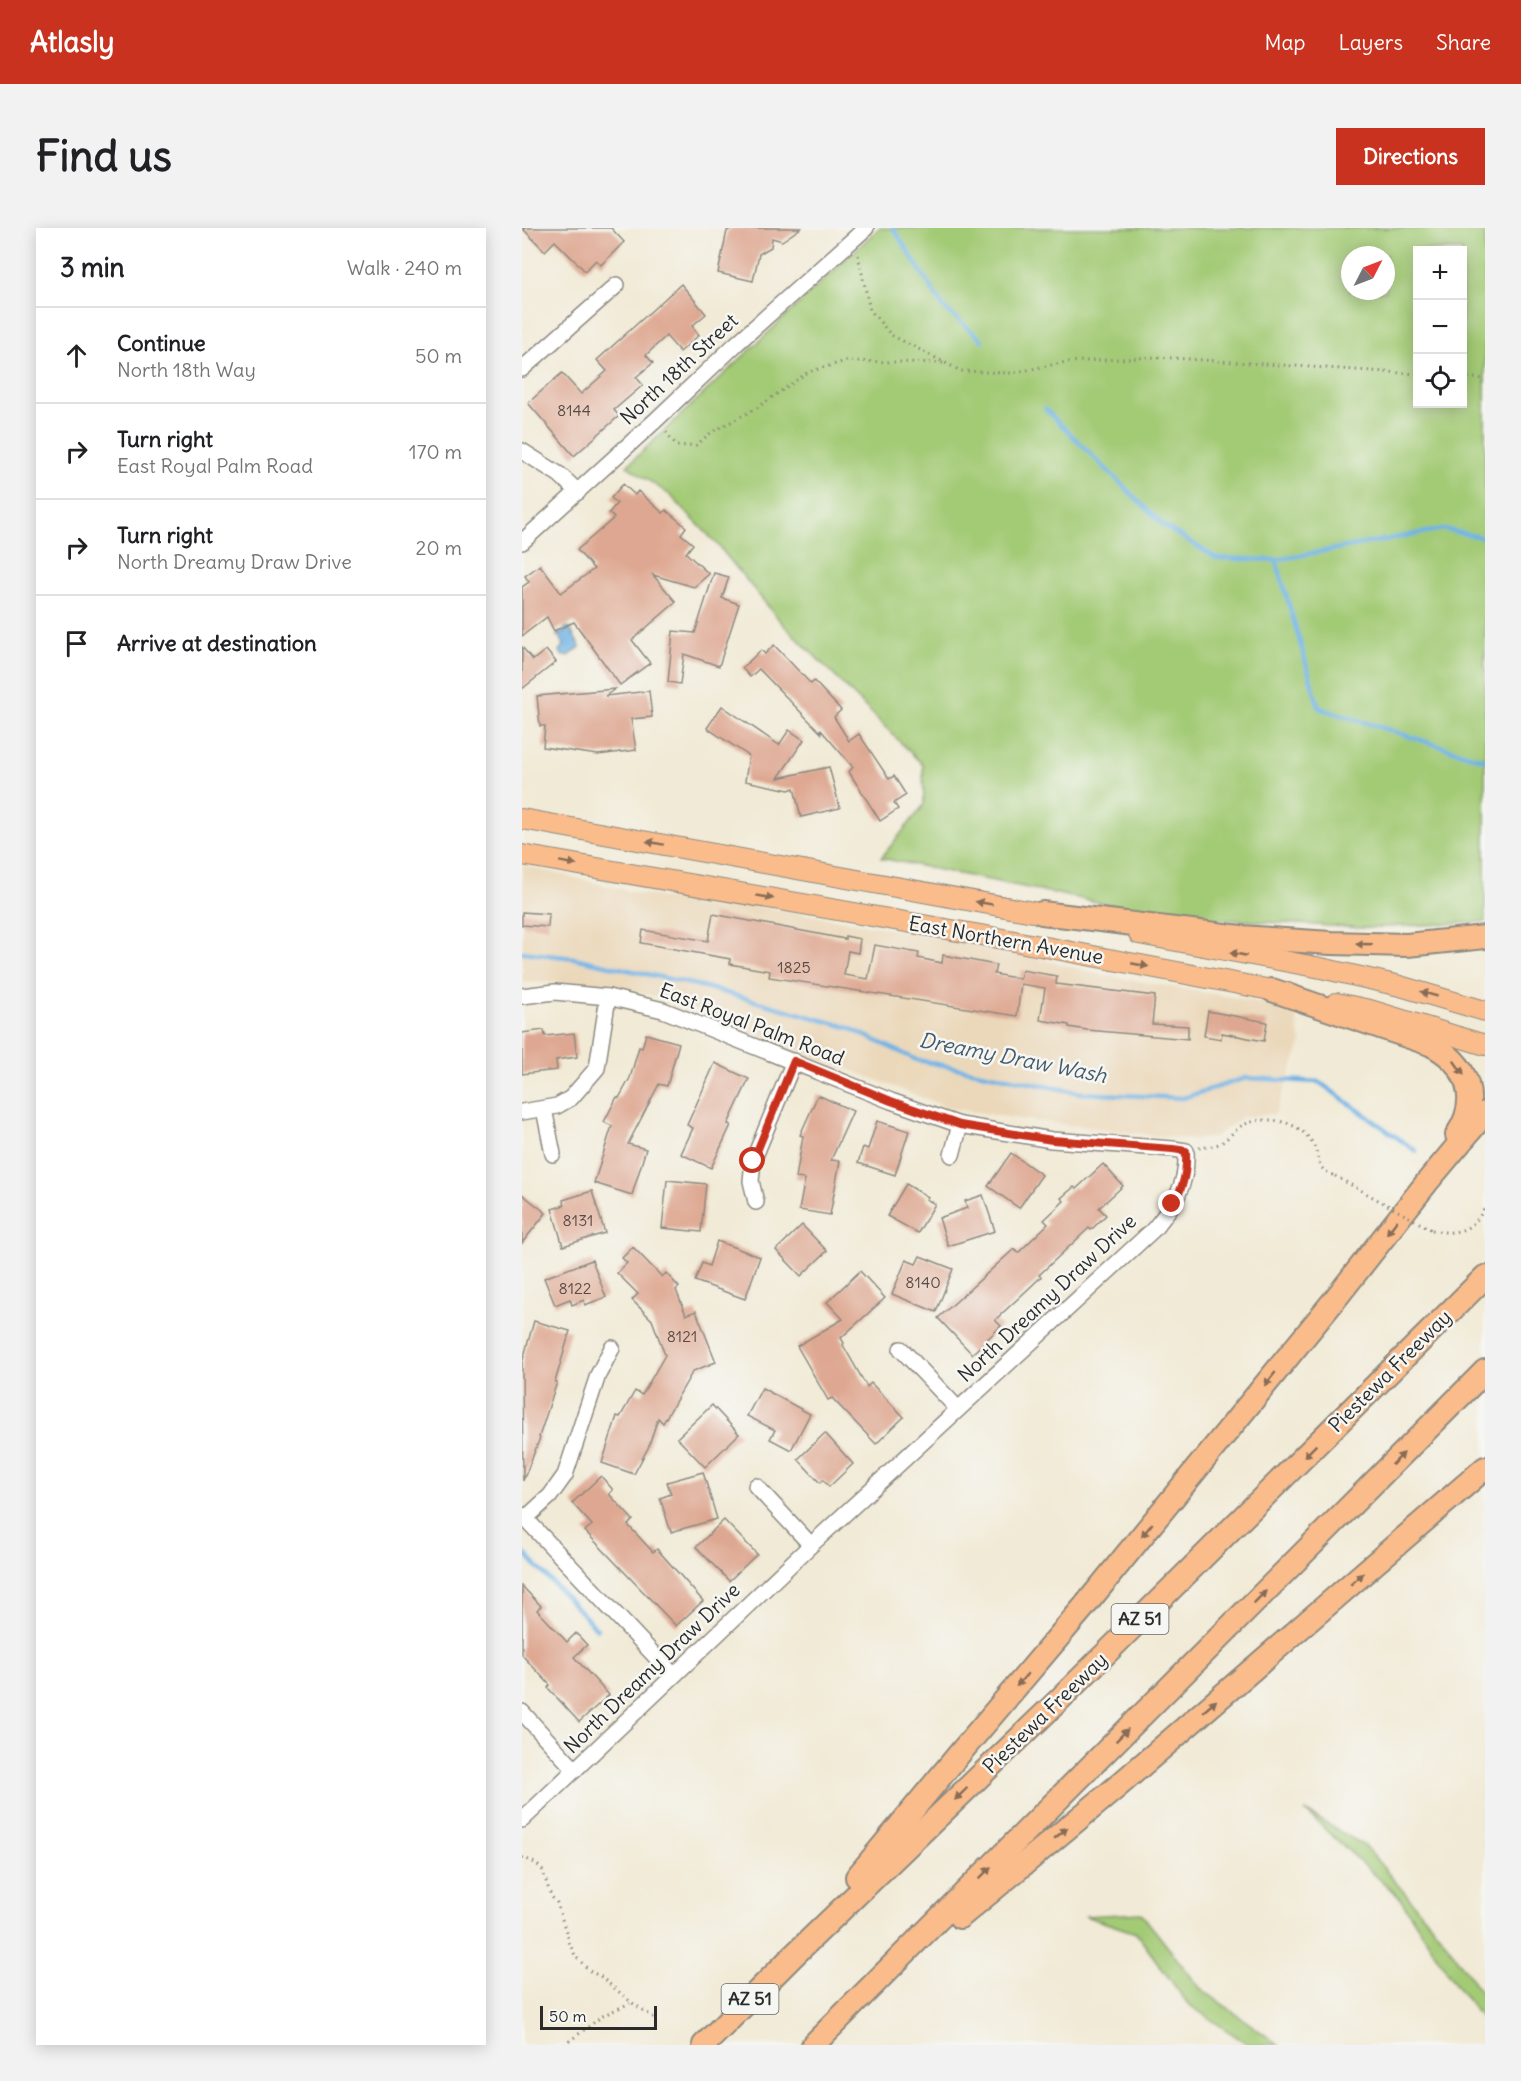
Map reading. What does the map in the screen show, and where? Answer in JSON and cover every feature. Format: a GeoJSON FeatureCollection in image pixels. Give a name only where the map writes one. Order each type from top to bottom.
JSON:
{"type":"FeatureCollection","features":[{"type":"Feature","properties":{"kind":"highway"},"geometry":{"type":"LineString","coordinates":[[1042,913],[1241,937],[1341,943],[1407,945],[1485,937]]}},
{"type":"Feature","properties":{"kind":"highway"},"geometry":{"type":"LineString","coordinates":[[1272,990],[1430,1044],[1440,1049],[1456,1064],[1463,1073],[1468,1087],[1468,1111],[1460,1131],[1428,1181]]}},
{"type":"Feature","properties":{"kind":"highway"},"geometry":{"type":"LineString","coordinates":[[792,1957],[953,1761],[1083,1608],[1485,1113]]}},
{"type":"Feature","properties":{"kind":"highway","name":"Piestewa Freeway"},"geometry":{"type":"LineString","coordinates":[[704,2045],[1051,1707],[1485,1277]]}},
{"type":"Feature","properties":{"kind":"highway"},"geometry":{"type":"LineString","coordinates":[[813,2045],[1485,1371]]}},
{"type":"Feature","properties":{"kind":"highway"},"geometry":{"type":"LineString","coordinates":[[855,2004],[1108,1794],[1485,1468]]}},
{"type":"Feature","properties":{"kind":"main road","name":"East Northern Avenue"},"geometry":{"type":"LineString","coordinates":[[522,819],[1042,913],[1238,954],[1321,968],[1400,986],[1485,1011]]}},
{"type":"Feature","properties":{"kind":"main road","name":"East Northern Avenue"},"geometry":{"type":"LineString","coordinates":[[522,855],[1009,940],[1272,990],[1370,1010],[1485,1045]]}},
{"type":"Feature","properties":{"kind":"street","name":"North 18th Street"},"geometry":{"type":"LineString","coordinates":[[522,542],[736,344],[866,228]]}},
{"type":"Feature","properties":{"kind":"street"},"geometry":{"type":"LineString","coordinates":[[522,369],[617,285]]}},
{"type":"Feature","properties":{"kind":"street"},"geometry":{"type":"LineString","coordinates":[[522,451],[560,475],[578,492]]}},
{"type":"Feature","properties":{"kind":"street","name":"East Royal Palm Road"},"geometry":{"type":"LineString","coordinates":[[522,996],[555,992],[608,997],[663,1010],[891,1101],[960,1125],[1052,1140],[1186,1151]]}},
{"type":"Feature","properties":{"kind":"street"},"geometry":{"type":"LineString","coordinates":[[522,1112],[557,1106],[571,1098],[597,1068],[608,997]]}},
{"type":"Feature","properties":{"kind":"street"},"geometry":{"type":"LineString","coordinates":[[756,1202],[752,1180],[753,1161],[794,1061]]}},
{"type":"Feature","properties":{"kind":"street"},"geometry":{"type":"LineString","coordinates":[[544,1109],[553,1154]]}},
{"type":"Feature","properties":{"kind":"street"},"geometry":{"type":"LineString","coordinates":[[952,1155],[960,1125]]}},
{"type":"Feature","properties":{"kind":"street","name":"North Dreamy Draw Drive"},"geometry":{"type":"LineString","coordinates":[[522,1820],[811,1545],[879,1485],[958,1409],[1154,1230],[1179,1195],[1187,1167],[1186,1151]]}},
{"type":"Feature","properties":{"kind":"street"},"geometry":{"type":"LineString","coordinates":[[612,1348],[598,1375],[565,1474],[550,1496],[524,1517],[674,1675]]}},
{"type":"Feature","properties":{"kind":"street","name":"North Dreamy Draw Drive"},"geometry":{"type":"LineString","coordinates":[[901,1349],[958,1409]]}},
{"type":"Feature","properties":{"kind":"street"},"geometry":{"type":"LineString","coordinates":[[756,1485],[811,1545]]}},
{"type":"Feature","properties":{"kind":"street"},"geometry":{"type":"LineString","coordinates":[[522,1712],[575,1770]]}},
{"type":"Feature","properties":{"kind":"path"},"geometry":{"type":"LineString","coordinates":[[854,239],[858,246],[858,256],[870,310],[891,335],[961,371],[1012,374],[1066,362],[1157,357],[1413,374]]}},
{"type":"Feature","properties":{"kind":"path"},"geometry":{"type":"LineString","coordinates":[[656,420],[677,446],[696,445],[712,432],[757,408],[808,372],[846,361],[946,363]]}},
{"type":"Feature","properties":{"kind":"path"},"geometry":{"type":"LineString","coordinates":[[1467,377],[1485,379]]}},
{"type":"Feature","properties":{"kind":"path"},"geometry":{"type":"LineString","coordinates":[[1186,1151],[1220,1144],[1244,1125],[1273,1119],[1299,1128],[1313,1145],[1323,1172],[1335,1176],[1432,1230],[1449,1234],[1466,1228],[1480,1218],[1485,1206]]}},
{"type":"Feature","properties":{"kind":"path"},"geometry":{"type":"LineString","coordinates":[[522,1857],[542,1869],[576,1957],[591,1972],[613,1985],[630,2002],[656,2019]]}},
{"type":"Feature","properties":{"kind":"path"},"geometry":{"type":"LineString","coordinates":[[564,2045],[604,2015],[630,2002]]}},
{"type":"Feature","properties":{"kind":"shaded area"},"geometry":{"type":"Polygon","coordinates":[[[522,865],[623,890],[721,910],[726,901],[984,945],[1102,975],[1294,1008],[1301,1043],[1275,1114],[1243,1117],[1214,1137],[1191,1140],[949,1108],[667,999],[601,984],[522,982],[522,865]]]}},
{"type":"Feature","properties":{"kind":"green space"},"geometry":{"type":"Polygon","coordinates":[[[879,228],[1485,228],[1485,922],[1363,928],[1165,916],[881,858],[924,805],[923,765],[781,622],[716,543],[670,495],[627,466],[879,228]]]}},
{"type":"Feature","properties":{"kind":"green space"},"geometry":{"type":"Polygon","coordinates":[[[1305,1811],[1365,1846],[1441,1936],[1485,1998],[1485,2023],[1455,1984],[1399,1897],[1305,1811]]]}},
{"type":"Feature","properties":{"kind":"green space"},"geometry":{"type":"Polygon","coordinates":[[[1141,1913],[1200,1988],[1279,2045],[1249,2045],[1188,2004],[1136,1933],[1085,1916],[1141,1913]]]}},
{"type":"Feature","properties":{"kind":"water"},"geometry":{"type":"Polygon","coordinates":[[[567,627],[580,647],[569,656],[563,656],[559,651],[564,645],[557,636],[558,633],[564,633],[567,627]]]}},
{"type":"Feature","properties":{"kind":"building"},"geometry":{"type":"Polygon","coordinates":[[[522,228],[611,228],[624,242],[601,265],[596,260],[585,271],[555,241],[545,251],[522,228]]]}},
{"type":"Feature","properties":{"kind":"building"},"geometry":{"type":"Polygon","coordinates":[[[732,228],[801,228],[782,241],[772,238],[771,247],[759,254],[753,281],[718,273],[727,231],[732,228]]]}},
{"type":"Feature","properties":{"kind":"building"},"geometry":{"type":"Polygon","coordinates":[[[681,284],[706,314],[692,326],[699,335],[680,352],[666,336],[646,355],[653,363],[636,377],[643,385],[614,410],[619,416],[574,456],[528,403],[562,373],[581,394],[607,371],[597,360],[681,284]]]}},
{"type":"Feature","properties":{"kind":"building"},"geometry":{"type":"Polygon","coordinates":[[[623,484],[635,495],[638,491],[663,513],[666,510],[686,527],[681,534],[693,544],[686,553],[709,574],[694,587],[653,575],[676,602],[632,640],[650,663],[620,685],[574,622],[554,631],[547,617],[522,636],[522,587],[529,582],[525,576],[540,565],[561,593],[594,569],[577,550],[614,518],[609,513],[617,503],[611,498],[623,484]]]}},
{"type":"Feature","properties":{"kind":"building"},"geometry":{"type":"Polygon","coordinates":[[[714,573],[729,577],[722,598],[739,604],[719,666],[684,654],[680,684],[668,682],[673,631],[695,633],[714,573]]]}},
{"type":"Feature","properties":{"kind":"building"},"geometry":{"type":"Polygon","coordinates":[[[774,645],[811,684],[814,681],[841,710],[834,717],[849,741],[859,734],[889,779],[894,776],[906,795],[894,803],[898,809],[880,821],[849,772],[853,767],[820,729],[821,733],[759,669],[750,677],[742,668],[761,650],[765,654],[774,645]]]}},
{"type":"Feature","properties":{"kind":"building"},"geometry":{"type":"Polygon","coordinates":[[[522,647],[533,660],[546,650],[556,662],[522,689],[522,647]]]}},
{"type":"Feature","properties":{"kind":"building"},"geometry":{"type":"Polygon","coordinates":[[[615,689],[605,696],[649,691],[652,717],[631,719],[636,750],[598,755],[543,747],[545,726],[540,726],[537,696],[615,689]]]}},
{"type":"Feature","properties":{"kind":"building"},"geometry":{"type":"Polygon","coordinates":[[[722,706],[779,745],[789,730],[804,740],[778,778],[829,767],[840,808],[801,817],[794,788],[789,790],[745,781],[749,756],[707,728],[722,706]]]}},
{"type":"Feature","properties":{"kind":"building"},"geometry":{"type":"Polygon","coordinates":[[[522,912],[549,914],[548,927],[522,925],[522,912]]]}},
{"type":"Feature","properties":{"kind":"building"},"geometry":{"type":"Polygon","coordinates":[[[713,914],[845,939],[845,936],[860,939],[858,953],[848,951],[844,975],[868,979],[875,945],[919,953],[918,958],[942,963],[943,955],[996,965],[994,974],[1020,979],[1022,970],[1057,976],[1056,984],[1155,996],[1152,1024],[1188,1026],[1188,1039],[1087,1030],[1040,1020],[1045,988],[1021,984],[1017,1016],[769,977],[770,971],[730,964],[730,959],[641,943],[643,930],[708,941],[713,914]]]}},
{"type":"Feature","properties":{"kind":"building"},"geometry":{"type":"Polygon","coordinates":[[[1208,1011],[1267,1022],[1264,1041],[1222,1033],[1221,1039],[1204,1036],[1208,1011]]]}},
{"type":"Feature","properties":{"kind":"building"},"geometry":{"type":"Polygon","coordinates":[[[544,1030],[545,1036],[574,1033],[577,1057],[556,1060],[557,1070],[522,1074],[522,1033],[544,1030]]]}},
{"type":"Feature","properties":{"kind":"building"},"geometry":{"type":"Polygon","coordinates":[[[646,1034],[679,1043],[667,1086],[659,1084],[628,1144],[646,1149],[632,1195],[594,1183],[612,1126],[604,1122],[630,1078],[639,1047],[642,1048],[646,1034]]]}},
{"type":"Feature","properties":{"kind":"building"},"geometry":{"type":"Polygon","coordinates":[[[715,1063],[749,1079],[711,1168],[681,1154],[693,1128],[687,1125],[715,1063]]]}},
{"type":"Feature","properties":{"kind":"building"},"geometry":{"type":"Polygon","coordinates":[[[818,1095],[853,1111],[831,1160],[840,1161],[830,1215],[799,1210],[805,1179],[796,1178],[803,1136],[800,1135],[818,1095]]]}},
{"type":"Feature","properties":{"kind":"building"},"geometry":{"type":"Polygon","coordinates":[[[877,1121],[909,1131],[895,1175],[858,1163],[863,1147],[868,1149],[877,1121]]]}},
{"type":"Feature","properties":{"kind":"building"},"geometry":{"type":"Polygon","coordinates":[[[1011,1153],[1042,1175],[1019,1208],[988,1186],[1011,1153]]]}},
{"type":"Feature","properties":{"kind":"building"},"geometry":{"type":"Polygon","coordinates":[[[1103,1164],[1123,1186],[1099,1208],[1106,1215],[1039,1275],[1041,1277],[995,1320],[1001,1326],[972,1354],[938,1318],[1014,1249],[1018,1253],[1048,1224],[1044,1220],[1064,1201],[1061,1198],[1074,1187],[1076,1189],[1103,1164]]]}},
{"type":"Feature","properties":{"kind":"building"},"geometry":{"type":"Polygon","coordinates":[[[667,1180],[706,1184],[701,1232],[662,1228],[667,1180]]]}},
{"type":"Feature","properties":{"kind":"building"},"geometry":{"type":"Polygon","coordinates":[[[906,1184],[935,1204],[918,1233],[887,1216],[906,1184]]]}},
{"type":"Feature","properties":{"kind":"building"},"geometry":{"type":"Polygon","coordinates":[[[592,1191],[605,1233],[563,1246],[552,1209],[565,1205],[563,1200],[592,1191]]]}},
{"type":"Feature","properties":{"kind":"building"},"geometry":{"type":"Polygon","coordinates":[[[522,1194],[546,1213],[522,1243],[522,1194]]]}},
{"type":"Feature","properties":{"kind":"building"},"geometry":{"type":"Polygon","coordinates":[[[983,1195],[995,1231],[948,1246],[939,1218],[967,1208],[965,1201],[983,1195]]]}},
{"type":"Feature","properties":{"kind":"building"},"geometry":{"type":"Polygon","coordinates":[[[802,1225],[827,1251],[801,1276],[776,1250],[802,1225]]]}},
{"type":"Feature","properties":{"kind":"building"},"geometry":{"type":"Polygon","coordinates":[[[717,1241],[760,1257],[745,1299],[695,1281],[702,1263],[709,1266],[717,1241]]]}},
{"type":"Feature","properties":{"kind":"building"},"geometry":{"type":"Polygon","coordinates":[[[633,1247],[662,1277],[666,1273],[679,1287],[676,1290],[686,1315],[696,1311],[716,1362],[693,1371],[663,1423],[658,1418],[648,1448],[634,1474],[602,1463],[617,1416],[620,1417],[635,1391],[642,1395],[665,1355],[652,1320],[632,1300],[638,1294],[617,1273],[627,1263],[622,1258],[633,1247]]]}},
{"type":"Feature","properties":{"kind":"building"},"geometry":{"type":"Polygon","coordinates":[[[920,1256],[953,1269],[936,1312],[892,1294],[906,1260],[916,1264],[920,1256]]]}},
{"type":"Feature","properties":{"kind":"building"},"geometry":{"type":"Polygon","coordinates":[[[592,1260],[606,1297],[585,1305],[584,1300],[572,1305],[570,1299],[555,1305],[544,1278],[592,1260]]]}},
{"type":"Feature","properties":{"kind":"building"},"geometry":{"type":"Polygon","coordinates":[[[860,1271],[885,1298],[841,1338],[843,1345],[867,1387],[871,1383],[904,1417],[876,1444],[832,1398],[828,1400],[797,1346],[843,1319],[827,1302],[860,1271]]]}},
{"type":"Feature","properties":{"kind":"building"},"geometry":{"type":"Polygon","coordinates":[[[534,1321],[570,1331],[540,1438],[523,1481],[522,1363],[534,1321]]]}},
{"type":"Feature","properties":{"kind":"building"},"geometry":{"type":"Polygon","coordinates":[[[762,1388],[810,1414],[791,1450],[770,1439],[775,1430],[747,1416],[762,1388]]]}},
{"type":"Feature","properties":{"kind":"building"},"geometry":{"type":"Polygon","coordinates":[[[712,1405],[739,1434],[705,1467],[677,1438],[712,1405]]]}},
{"type":"Feature","properties":{"kind":"building"},"geometry":{"type":"Polygon","coordinates":[[[825,1433],[853,1464],[829,1487],[823,1480],[820,1483],[798,1459],[825,1433]]]}},
{"type":"Feature","properties":{"kind":"building"},"geometry":{"type":"Polygon","coordinates":[[[703,1472],[717,1519],[671,1532],[660,1498],[671,1494],[667,1482],[703,1472]]]}},
{"type":"Feature","properties":{"kind":"building"},"geometry":{"type":"Polygon","coordinates":[[[601,1476],[613,1490],[609,1494],[633,1520],[628,1525],[653,1552],[657,1549],[703,1601],[676,1626],[585,1531],[592,1525],[572,1503],[601,1476]]]}},
{"type":"Feature","properties":{"kind":"building"},"geometry":{"type":"Polygon","coordinates":[[[724,1520],[757,1554],[729,1581],[696,1547],[724,1520]]]}},
{"type":"Feature","properties":{"kind":"building"},"geometry":{"type":"Polygon","coordinates":[[[522,1586],[541,1606],[537,1610],[567,1642],[576,1633],[587,1645],[574,1657],[609,1695],[579,1722],[548,1688],[550,1685],[522,1655],[522,1586]]]}},
{"type":"Feature","properties":{"kind":"waterway"},"geometry":{"type":"LineString","coordinates":[[893,228],[944,308],[982,340]]}},
{"type":"Feature","properties":{"kind":"waterway"},"geometry":{"type":"LineString","coordinates":[[1045,409],[1164,526],[1216,558],[1276,560],[1443,529],[1485,538]]}},
{"type":"Feature","properties":{"kind":"waterway"},"geometry":{"type":"LineString","coordinates":[[1276,560],[1319,708],[1485,760]]}},
{"type":"Feature","properties":{"kind":"waterway","name":"Dreamy Draw Wash"},"geometry":{"type":"LineString","coordinates":[[522,952],[574,958],[705,987],[847,1027],[917,1060],[1081,1093],[1183,1098],[1246,1078],[1319,1082],[1416,1151]]}},
{"type":"Feature","properties":{"kind":"waterway"},"geometry":{"type":"LineString","coordinates":[[522,1551],[597,1629]]}},
{"type":"Feature","properties":{"kind":"route"},"geometry":{"type":"LineString","coordinates":[[753,1161],[794,1061],[891,1101],[960,1125],[1052,1140],[1186,1151],[1187,1167],[1179,1195],[1172,1204]]}}]}
